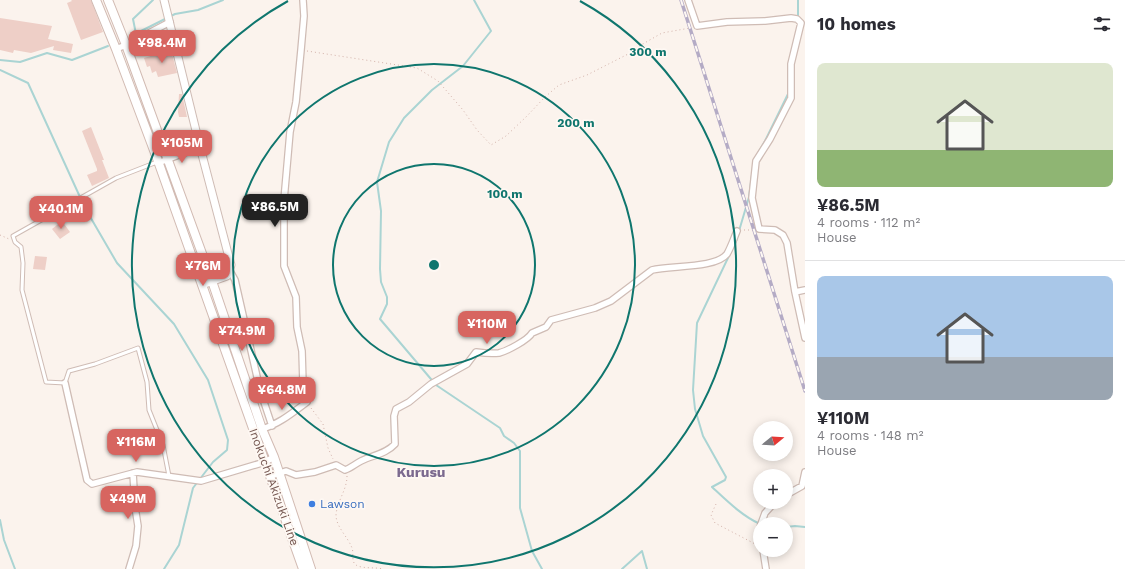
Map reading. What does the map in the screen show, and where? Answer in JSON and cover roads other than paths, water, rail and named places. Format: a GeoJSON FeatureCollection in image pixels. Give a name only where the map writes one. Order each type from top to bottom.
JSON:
{"type":"FeatureCollection","features":[{"type":"Feature","properties":{"kind":"main road","name":"Inokuchi Akizuki Line"},"geometry":{"type":"LineString","coordinates":[[96,0],[158,162],[265,462],[274,474],[312,569]]}},
{"type":"Feature","properties":{"kind":"main road","name":"Inokuchi Akizuki Line"},"geometry":{"type":"LineString","coordinates":[[108,0],[168,160],[212,282],[262,429],[274,458],[274,474],[303,569]]}},
{"type":"Feature","properties":{"kind":"street"},"geometry":{"type":"LineString","coordinates":[[164,0],[231,265],[227,276],[202,285]]}},
{"type":"Feature","properties":{"kind":"street"},"geometry":{"type":"LineString","coordinates":[[262,429],[272,426],[286,418],[307,402],[303,384],[302,351],[297,326],[296,297],[284,266],[284,200],[290,132],[296,102],[301,50],[304,16],[303,0]]}},
{"type":"Feature","properties":{"kind":"street"},"geometry":{"type":"LineString","coordinates":[[688,0],[697,26],[727,22],[765,21],[791,18],[797,19],[801,23],[791,64],[791,98],[770,139],[756,161],[752,198],[759,229],[775,230],[783,235],[787,243],[795,292],[805,338]]}},
{"type":"Feature","properties":{"kind":"street"},"geometry":{"type":"LineString","coordinates":[[116,49],[170,22]]}},
{"type":"Feature","properties":{"kind":"street"},"geometry":{"type":"LineString","coordinates":[[158,162],[168,160],[200,147]]}},
{"type":"Feature","properties":{"kind":"street"},"geometry":{"type":"LineString","coordinates":[[274,474],[286,471],[296,475],[315,472],[336,465],[344,470],[353,467],[361,461],[390,450],[395,444],[394,416],[396,409],[409,402],[431,384],[467,364],[476,352],[486,354],[504,351],[529,338],[532,333],[546,327],[551,320],[595,308],[611,301],[652,270],[716,262],[726,254],[737,231]]}},
{"type":"Feature","properties":{"kind":"street"},"geometry":{"type":"LineString","coordinates":[[230,271],[235,280],[260,390],[272,426]]}},
{"type":"Feature","properties":{"kind":"street"},"geometry":{"type":"LineString","coordinates":[[795,292],[805,290]]}},
{"type":"Feature","properties":{"kind":"street"},"geometry":{"type":"LineString","coordinates":[[65,384],[87,480],[92,484],[137,472],[201,481],[274,458]]}},
{"type":"Feature","properties":{"kind":"street"},"geometry":{"type":"LineString","coordinates":[[793,491],[802,486],[805,472]]}},
{"type":"Feature","properties":{"kind":"street"},"geometry":{"type":"LineString","coordinates":[[129,569],[136,546],[138,526],[132,473]]}},
{"type":"Feature","properties":{"kind":"street"},"geometry":{"type":"LineString","coordinates":[[764,557],[766,569]]}},
{"type":"Feature","properties":{"kind":"lane"},"geometry":{"type":"LineString","coordinates":[[158,162],[116,178],[14,236],[15,242],[21,247],[23,263],[22,290],[46,382],[65,384],[69,371],[94,364],[138,348],[147,382],[149,410],[163,445],[169,476]]}},
{"type":"Feature","properties":{"kind":"waterway"},"geometry":{"type":"LineString","coordinates":[[136,34],[133,19],[153,0]]}},
{"type":"Feature","properties":{"kind":"waterway"},"geometry":{"type":"LineString","coordinates":[[131,36],[175,14],[198,10],[223,0]]}},
{"type":"Feature","properties":{"kind":"waterway"},"geometry":{"type":"LineString","coordinates":[[474,0],[491,31],[463,66],[432,90],[404,118],[389,142],[377,182],[381,211],[381,282],[387,297],[387,304],[380,319],[436,385],[500,428],[504,436],[514,443],[520,451],[520,508],[532,551],[542,569]]}},
{"type":"Feature","properties":{"kind":"waterway"},"geometry":{"type":"LineString","coordinates":[[798,0],[798,19]]}},
{"type":"Feature","properties":{"kind":"waterway"},"geometry":{"type":"LineString","coordinates":[[0,60],[20,62],[47,53],[72,60],[108,46]]}},
{"type":"Feature","properties":{"kind":"waterway"},"geometry":{"type":"LineString","coordinates":[[0,70],[28,83],[85,208],[117,263],[174,324],[208,380],[228,440],[227,450],[213,462],[193,488],[179,545],[164,569]]}},
{"type":"Feature","properties":{"kind":"waterway"},"geometry":{"type":"LineString","coordinates":[[739,231],[749,197],[754,160],[788,94]]}},
{"type":"Feature","properties":{"kind":"waterway"},"geometry":{"type":"LineString","coordinates":[[737,239],[697,323],[693,390],[695,409],[703,436],[726,477],[725,480],[712,487],[753,521]]}},
{"type":"Feature","properties":{"kind":"waterway"},"geometry":{"type":"LineString","coordinates":[[0,520],[4,540],[15,569]]}},
{"type":"Feature","properties":{"kind":"waterway"},"geometry":{"type":"LineString","coordinates":[[793,526],[805,527]]}},
{"type":"Feature","properties":{"kind":"waterway"},"geometry":{"type":"LineString","coordinates":[[622,569],[642,551],[647,569]]}},
{"type":"Feature","properties":{"kind":"railway"},"geometry":{"type":"LineString","coordinates":[[681,0],[805,391]]}},
{"type":"Feature","properties":{"kind":"place","name":"Lawson"},"geometry":{"type":"Point","coordinates":[312,504]}},
{"type":"Feature","properties":{"kind":"district","name":"Kurusu"},"geometry":{"type":"Point","coordinates":[421,472]}}]}
